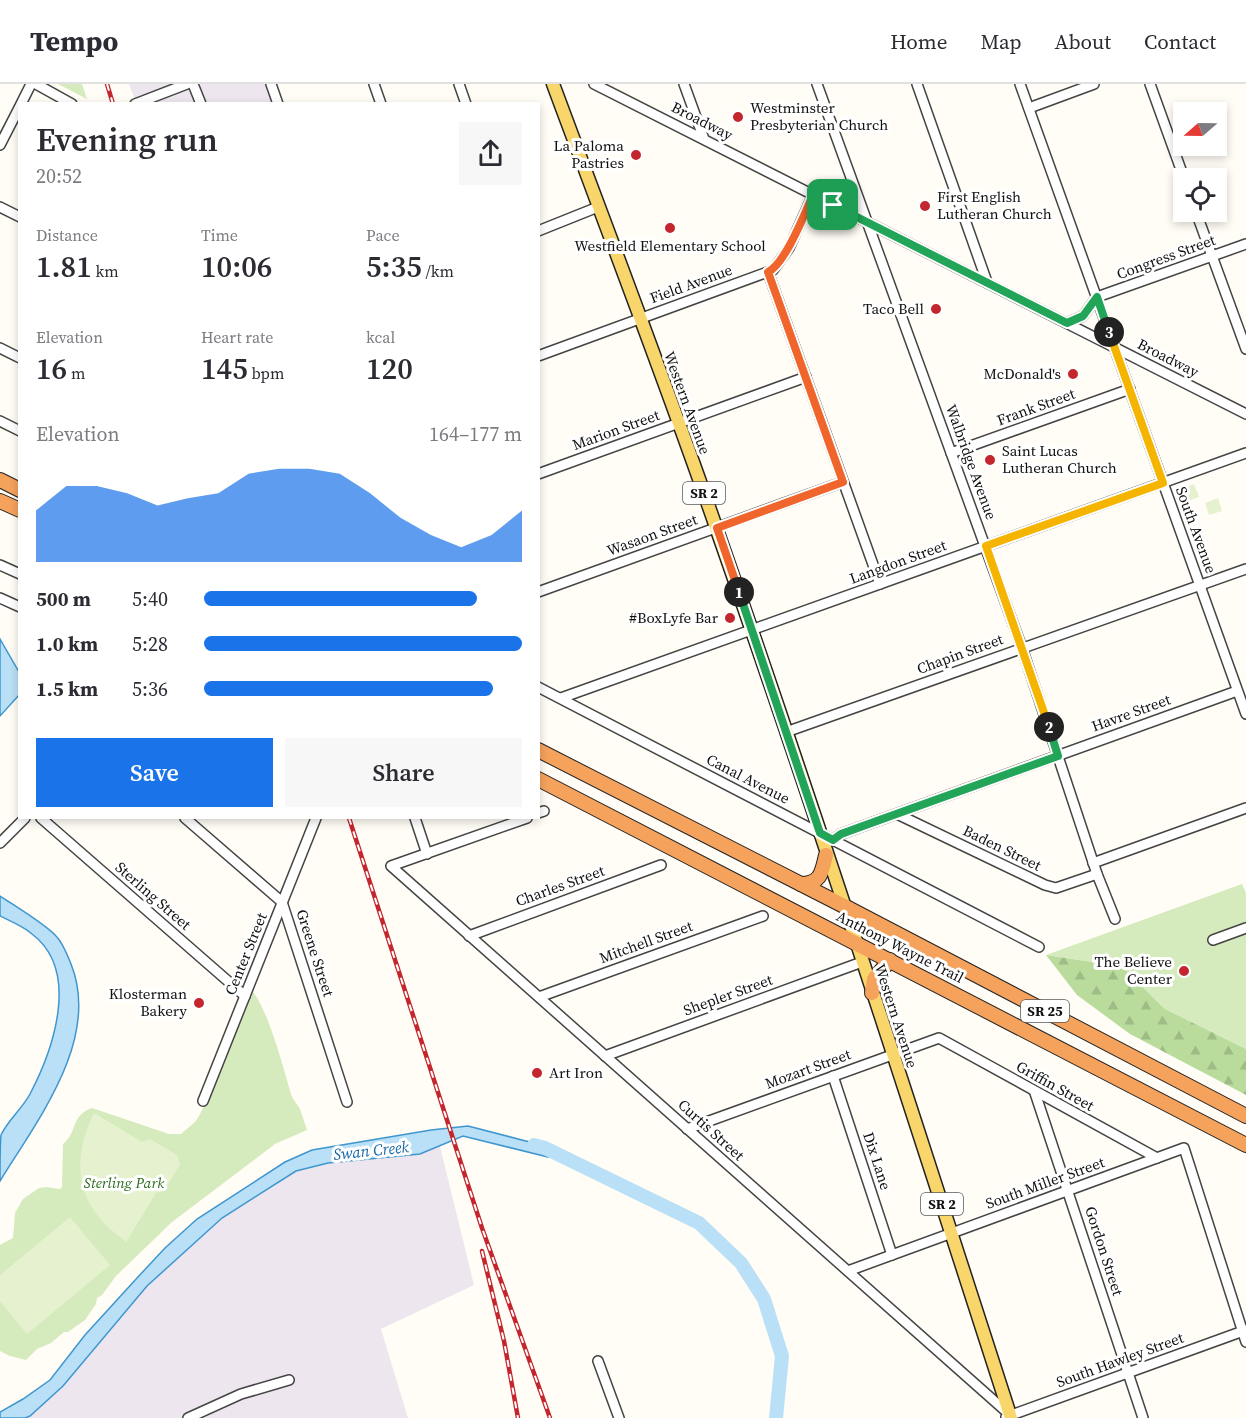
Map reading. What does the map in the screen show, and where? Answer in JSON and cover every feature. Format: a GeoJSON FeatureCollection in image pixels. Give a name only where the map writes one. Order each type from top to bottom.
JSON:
{"type":"FeatureCollection","features":[{"type":"Feature","properties":{"kind":"highway"},"geometry":{"type":"LineString","coordinates":[[0,480],[18,489]]}},
{"type":"Feature","properties":{"kind":"highway"},"geometry":{"type":"LineString","coordinates":[[0,501],[18,509]]}},
{"type":"Feature","properties":{"kind":"highway","name":"Anthony Wayne Trail"},"geometry":{"type":"LineString","coordinates":[[540,751],[844,906],[1246,1116]]}},
{"type":"Feature","properties":{"kind":"highway","name":"Anthony Wayne Trail"},"geometry":{"type":"LineString","coordinates":[[540,779],[1246,1144]]}},
{"type":"Feature","properties":{"kind":"highway"},"geometry":{"type":"LineString","coordinates":[[801,884],[809,884],[817,880],[823,869],[826,855]]}},
{"type":"Feature","properties":{"kind":"highway"},"geometry":{"type":"LineString","coordinates":[[872,993],[874,979],[890,960]]}},
{"type":"Feature","properties":{"kind":"main road","name":"Western Avenue"},"geometry":{"type":"LineString","coordinates":[[553,84],[679,422],[752,630],[893,1055],[1009,1417]]}},
{"type":"Feature","properties":{"kind":"street"},"geometry":{"type":"LineString","coordinates":[[22,102],[31,84]]}},
{"type":"Feature","properties":{"kind":"street"},"geometry":{"type":"LineString","coordinates":[[36,84],[68,102]]}},
{"type":"Feature","properties":{"kind":"street"},"geometry":{"type":"LineString","coordinates":[[139,102],[187,84]]}},
{"type":"Feature","properties":{"kind":"street"},"geometry":{"type":"LineString","coordinates":[[194,84],[200,102]]}},
{"type":"Feature","properties":{"kind":"street"},"geometry":{"type":"LineString","coordinates":[[271,84],[277,102]]}},
{"type":"Feature","properties":{"kind":"street"},"geometry":{"type":"LineString","coordinates":[[374,84],[380,102]]}},
{"type":"Feature","properties":{"kind":"street"},"geometry":{"type":"LineString","coordinates":[[459,84],[465,102]]}},
{"type":"Feature","properties":{"kind":"street","name":"Broadway"},"geometry":{"type":"LineString","coordinates":[[594,84],[1246,414]]}},
{"type":"Feature","properties":{"kind":"street"},"geometry":{"type":"LineString","coordinates":[[684,84],[704,139]]}},
{"type":"Feature","properties":{"kind":"street","name":"Walbridge Avenue"},"geometry":{"type":"LineString","coordinates":[[817,84],[1023,648],[1093,863],[1115,919]]}},
{"type":"Feature","properties":{"kind":"street"},"geometry":{"type":"LineString","coordinates":[[917,84],[987,282]]}},
{"type":"Feature","properties":{"kind":"street","name":"South Avenue"},"geometry":{"type":"LineString","coordinates":[[1020,84],[1246,714]]}},
{"type":"Feature","properties":{"kind":"street"},"geometry":{"type":"LineString","coordinates":[[1029,108],[1094,84]]}},
{"type":"Feature","properties":{"kind":"street"},"geometry":{"type":"LineString","coordinates":[[1150,84],[1180,168]]}},
{"type":"Feature","properties":{"kind":"street"},"geometry":{"type":"LineString","coordinates":[[0,145],[18,109]]}},
{"type":"Feature","properties":{"kind":"street","name":"Field Avenue"},"geometry":{"type":"LineString","coordinates":[[540,355],[768,272],[776,266],[789,248],[813,195]]}},
{"type":"Feature","properties":{"kind":"street"},"geometry":{"type":"LineString","coordinates":[[0,207],[18,216]]}},
{"type":"Feature","properties":{"kind":"street"},"geometry":{"type":"LineString","coordinates":[[540,230],[598,207]]}},
{"type":"Feature","properties":{"kind":"street"},"geometry":{"type":"LineString","coordinates":[[1200,222],[1246,349]]}},
{"type":"Feature","properties":{"kind":"street","name":"Congress Street"},"geometry":{"type":"LineString","coordinates":[[1097,297],[1246,244]]}},
{"type":"Feature","properties":{"kind":"street"},"geometry":{"type":"LineString","coordinates":[[768,272],[880,584]]}},
{"type":"Feature","properties":{"kind":"street"},"geometry":{"type":"LineString","coordinates":[[1067,323],[1083,316],[1097,297]]}},
{"type":"Feature","properties":{"kind":"street"},"geometry":{"type":"LineString","coordinates":[[0,348],[18,357]]}},
{"type":"Feature","properties":{"kind":"street","name":"Marion Street"},"geometry":{"type":"LineString","coordinates":[[540,473],[806,377]]}},
{"type":"Feature","properties":{"kind":"street","name":"Frank Street"},"geometry":{"type":"LineString","coordinates":[[951,453],[1130,389]]}},
{"type":"Feature","properties":{"kind":"street"},"geometry":{"type":"LineString","coordinates":[[0,421],[18,430]]}},
{"type":"Feature","properties":{"kind":"street","name":"Langdon Street"},"geometry":{"type":"LineString","coordinates":[[561,698],[1246,453]]}},
{"type":"Feature","properties":{"kind":"street","name":"Wasaon Street"},"geometry":{"type":"LineString","coordinates":[[540,591],[843,482]]}},
{"type":"Feature","properties":{"kind":"street"},"geometry":{"type":"LineString","coordinates":[[0,565],[18,573]]}},
{"type":"Feature","properties":{"kind":"street","name":"Chapin Street"},"geometry":{"type":"LineString","coordinates":[[786,732],[1246,569]]}},
{"type":"Feature","properties":{"kind":"street"},"geometry":{"type":"LineString","coordinates":[[0,598],[18,607]]}},
{"type":"Feature","properties":{"kind":"street","name":"Canal Avenue"},"geometry":{"type":"LineString","coordinates":[[540,688],[1040,947]]}},
{"type":"Feature","properties":{"kind":"street","name":"Havre Street"},"geometry":{"type":"LineString","coordinates":[[833,840],[841,834],[1238,690]]}},
{"type":"Feature","properties":{"kind":"street"},"geometry":{"type":"LineString","coordinates":[[1093,863],[1246,808]]}},
{"type":"Feature","properties":{"kind":"street","name":"Baden Street"},"geometry":{"type":"LineString","coordinates":[[897,814],[1045,885],[1056,888],[1097,874]]}},
{"type":"Feature","properties":{"kind":"street"},"geometry":{"type":"LineString","coordinates":[[0,843],[24,819]]}},
{"type":"Feature","properties":{"kind":"street","name":"Sterling Street"},"geometry":{"type":"LineString","coordinates":[[42,819],[245,996]]}},
{"type":"Feature","properties":{"kind":"street","name":"Greene Street"},"geometry":{"type":"LineString","coordinates":[[187,819],[282,902],[347,1102]]}},
{"type":"Feature","properties":{"kind":"street","name":"Center Street"},"geometry":{"type":"LineString","coordinates":[[203,1101],[316,819]]}},
{"type":"Feature","properties":{"kind":"street"},"geometry":{"type":"LineString","coordinates":[[415,819],[427,854],[524,819]]}},
{"type":"Feature","properties":{"kind":"street","name":"Curtis Street"},"geometry":{"type":"LineString","coordinates":[[427,854],[391,866],[848,1271],[1009,1417]]}},
{"type":"Feature","properties":{"kind":"street","name":"Charles Street"},"geometry":{"type":"LineString","coordinates":[[469,936],[661,865]]}},
{"type":"Feature","properties":{"kind":"street","name":"Mitchell Street"},"geometry":{"type":"LineString","coordinates":[[539,997],[763,916]]}},
{"type":"Feature","properties":{"kind":"street"},"geometry":{"type":"LineString","coordinates":[[1213,940],[1246,928]]}},
{"type":"Feature","properties":{"kind":"street","name":"Shepler Street"},"geometry":{"type":"LineString","coordinates":[[605,1056],[862,962]]}},
{"type":"Feature","properties":{"kind":"street","name":"Mozart Street"},"geometry":{"type":"LineString","coordinates":[[687,1129],[939,1038]]}},
{"type":"Feature","properties":{"kind":"street","name":"Griffin Street"},"geometry":{"type":"LineString","coordinates":[[939,1038],[1035,1093],[1157,1158]]}},
{"type":"Feature","properties":{"kind":"street","name":"Dix Lane"},"geometry":{"type":"LineString","coordinates":[[833,1076],[892,1254]]}},
{"type":"Feature","properties":{"kind":"street","name":"Gordon Street"},"geometry":{"type":"LineString","coordinates":[[1035,1093],[1143,1418]]}},
{"type":"Feature","properties":{"kind":"street","name":"South Miller Street"},"geometry":{"type":"LineString","coordinates":[[848,1271],[1184,1148],[1244,1331]]}},
{"type":"Feature","properties":{"kind":"street"},"geometry":{"type":"LineString","coordinates":[[1244,1331],[1246,1342]]}},
{"type":"Feature","properties":{"kind":"street","name":"South Hawley Street"},"geometry":{"type":"LineString","coordinates":[[1009,1417],[1244,1331]]}},
{"type":"Feature","properties":{"kind":"street"},"geometry":{"type":"LineString","coordinates":[[598,1361],[619,1418]]}},
{"type":"Feature","properties":{"kind":"street"},"geometry":{"type":"LineString","coordinates":[[188,1418],[241,1394],[289,1380]]}},
{"type":"Feature","properties":{"kind":"shaded area"},"geometry":{"type":"Polygon","coordinates":[[[129,84],[265,84],[272,102],[136,102],[129,84]]]}},
{"type":"Feature","properties":{"kind":"shaded area"},"geometry":{"type":"Polygon","coordinates":[[[438,1138],[474,1285],[381,1329],[408,1418],[0,1418],[0,1412],[50,1380],[85,1335],[165,1248],[197,1219],[285,1162],[312,1150],[373,1139],[438,1138]]]}},
{"type":"Feature","properties":{"kind":"green space"},"geometry":{"type":"Polygon","coordinates":[[[58,84],[82,84],[87,99],[58,84]]]}},
{"type":"Feature","properties":{"kind":"green space"},"geometry":{"type":"Polygon","coordinates":[[[1194,484],[1199,497],[1186,502],[1181,489],[1194,484]]]}},
{"type":"Feature","properties":{"kind":"green space"},"geometry":{"type":"Polygon","coordinates":[[[1218,498],[1222,511],[1209,515],[1205,503],[1218,498]]]}},
{"type":"Feature","properties":{"kind":"green space"},"geometry":{"type":"Polygon","coordinates":[[[1242,884],[1246,893],[1246,1049],[1165,1009],[1116,961],[1094,968],[1092,962],[1046,955],[1242,884]]]}},
{"type":"Feature","properties":{"kind":"green space"},"geometry":{"type":"Polygon","coordinates":[[[1046,955],[1092,962],[1094,968],[1116,961],[1165,1009],[1246,1049],[1246,1095],[1130,1034],[1077,995],[1046,955]]]}},
{"type":"Feature","properties":{"kind":"green space","name":"Sterling Park"},"geometry":{"type":"Polygon","coordinates":[[[249,988],[262,1007],[292,1097],[300,1109],[307,1130],[275,1144],[172,1222],[116,1276],[102,1295],[97,1298],[96,1304],[85,1320],[68,1332],[64,1332],[51,1343],[37,1349],[26,1360],[0,1351],[0,1245],[13,1238],[15,1213],[23,1199],[39,1188],[60,1189],[62,1187],[63,1144],[71,1134],[80,1115],[92,1108],[169,1134],[181,1134],[195,1122],[208,1098],[249,988]]]}},
{"type":"Feature","properties":{"kind":"green space"},"geometry":{"type":"Polygon","coordinates":[[[94,1113],[142,1142],[150,1139],[177,1155],[180,1165],[164,1191],[156,1193],[126,1242],[105,1224],[93,1208],[82,1182],[81,1155],[94,1113]]]}},
{"type":"Feature","properties":{"kind":"green space"},"geometry":{"type":"Polygon","coordinates":[[[70,1217],[110,1265],[27,1334],[0,1301],[0,1275],[70,1217]]]}},
{"type":"Feature","properties":{"kind":"water"},"geometry":{"type":"Polygon","coordinates":[[[0,639],[18,670],[18,696],[0,716],[0,639]]]}},
{"type":"Feature","properties":{"kind":"water"},"geometry":{"type":"Polygon","coordinates":[[[0,896],[51,931],[65,949],[78,992],[78,1021],[72,1049],[61,1077],[47,1105],[0,1181],[1,1135],[30,1094],[47,1056],[54,1034],[59,989],[56,968],[47,950],[28,931],[0,916],[0,896]]]}},
{"type":"Feature","properties":{"kind":"water"},"geometry":{"type":"Polygon","coordinates":[[[468,1126],[549,1147],[548,1157],[463,1136],[420,1154],[328,1163],[296,1171],[222,1218],[147,1286],[63,1386],[30,1416],[0,1418],[0,1412],[50,1380],[85,1335],[137,1278],[197,1219],[285,1162],[312,1150],[468,1126]]]}},
{"type":"Feature","properties":{"kind":"waterway","name":"Swan Creek"},"geometry":{"type":"LineString","coordinates":[[534,1145],[545,1148],[699,1223],[741,1263],[764,1299],[782,1356],[776,1418]]}},
{"type":"Feature","properties":{"kind":"railway"},"geometry":{"type":"LineString","coordinates":[[107,84],[112,102]]}},
{"type":"Feature","properties":{"kind":"railway"},"geometry":{"type":"LineString","coordinates":[[349,819],[482,1228],[550,1418]]}},
{"type":"Feature","properties":{"kind":"railway"},"geometry":{"type":"LineString","coordinates":[[482,1251],[504,1341],[518,1418]]}},
{"type":"Feature","properties":{"kind":"place","name":"Westminster Presbyterian Church"},"geometry":{"type":"Point","coordinates":[738,117]}},
{"type":"Feature","properties":{"kind":"place","name":"La Paloma Pastries"},"geometry":{"type":"Point","coordinates":[636,155]}},
{"type":"Feature","properties":{"kind":"place","name":"First English Lutheran Church"},"geometry":{"type":"Point","coordinates":[925,206]}},
{"type":"Feature","properties":{"kind":"place","name":"Westfield Elementary School"},"geometry":{"type":"Point","coordinates":[670,228]}},
{"type":"Feature","properties":{"kind":"place","name":"Taco Bell"},"geometry":{"type":"Point","coordinates":[936,309]}},
{"type":"Feature","properties":{"kind":"place","name":"McDonald's"},"geometry":{"type":"Point","coordinates":[1073,374]}},
{"type":"Feature","properties":{"kind":"place","name":"Saint Lucas Lutheran Church"},"geometry":{"type":"Point","coordinates":[990,460]}},
{"type":"Feature","properties":{"kind":"place","name":"#BoxLyfe Bar"},"geometry":{"type":"Point","coordinates":[730,618]}},
{"type":"Feature","properties":{"kind":"place","name":"The Believe Center"},"geometry":{"type":"Point","coordinates":[1184,971]}},
{"type":"Feature","properties":{"kind":"place","name":"Klosterman Bakery"},"geometry":{"type":"Point","coordinates":[199,1003]}},
{"type":"Feature","properties":{"kind":"place","name":"Art Iron"},"geometry":{"type":"Point","coordinates":[537,1073]}},
{"type":"Feature","properties":{"kind":"route"},"geometry":{"type":"LineString","coordinates":[[813,195],[833,205],[1067,323],[1083,316],[1097,297],[1163,483],[986,546],[1023,648],[1058,756],[841,834],[833,840],[820,833],[717,528],[843,482],[768,272],[773,270],[783,253],[789,248],[813,195]]}}]}
